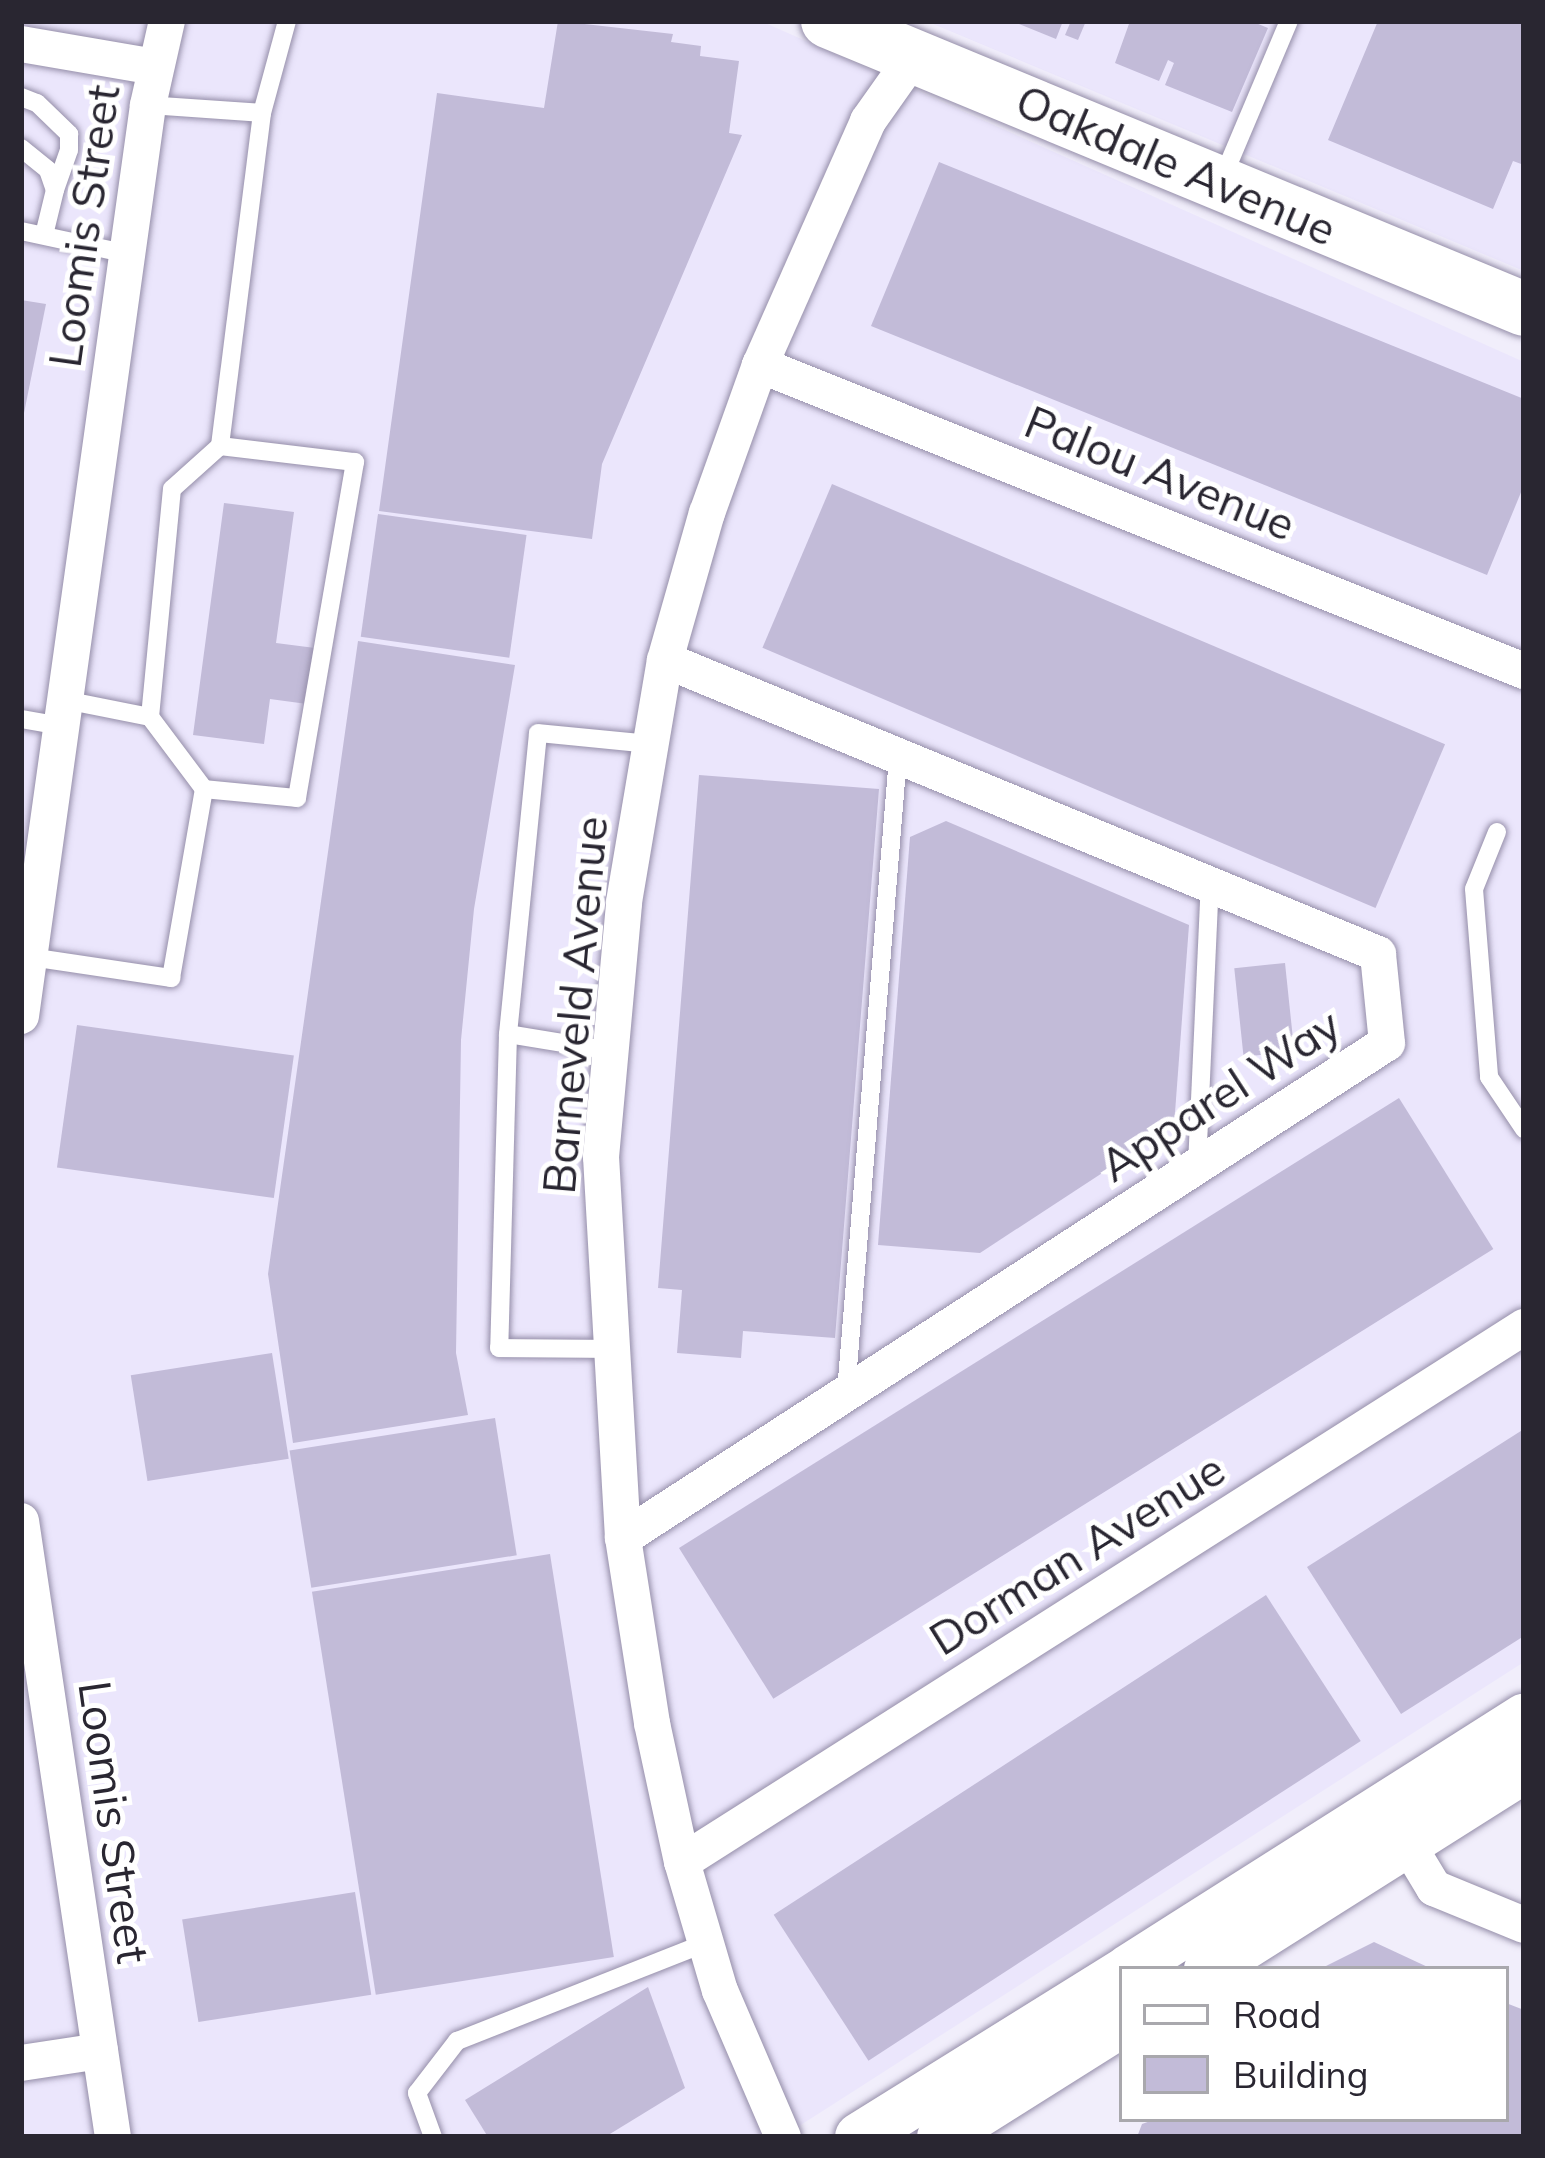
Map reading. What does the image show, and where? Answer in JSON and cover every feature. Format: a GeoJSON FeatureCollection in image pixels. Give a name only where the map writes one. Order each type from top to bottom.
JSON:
{"type":"FeatureCollection","features":[{"type":"Feature","properties":{"kind":"main road","name":"Oakdale Avenue"},"geometry":{"type":"LineString","coordinates":[[828,21],[1524,309]]}},
{"type":"Feature","properties":{"kind":"street","name":"Loomis Street"},"geometry":{"type":"LineString","coordinates":[[21,1016],[148,105],[167,21]]}},
{"type":"Feature","properties":{"kind":"street"},"geometry":{"type":"LineString","coordinates":[[21,44],[155,68]]}},
{"type":"Feature","properties":{"kind":"street","name":"Barneveld Avenue"},"geometry":{"type":"LineString","coordinates":[[782,2137],[745,2057],[706,1942],[682,1862],[652,1723],[622,1538],[601,1157],[624,902],[665,660],[707,513],[760,365],[868,121],[914,56]]}},
{"type":"Feature","properties":{"kind":"street","name":"Palou Avenue"},"geometry":{"type":"LineString","coordinates":[[760,365],[1524,671]]}},
{"type":"Feature","properties":{"kind":"street","name":"Apparel Way"},"geometry":{"type":"LineString","coordinates":[[622,1538],[1388,1043],[1378,954],[665,660]]}},
{"type":"Feature","properties":{"kind":"street","name":"Dorman Avenue"},"geometry":{"type":"LineString","coordinates":[[682,1862],[1524,1327]]}},
{"type":"Feature","properties":{"kind":"street","name":"Loomis Street"},"geometry":{"type":"LineString","coordinates":[[21,1521],[112,2137]]}},
{"type":"Feature","properties":{"kind":"street"},"geometry":{"type":"LineString","coordinates":[[1212,1966],[1396,1825],[1524,1718]]}},
{"type":"Feature","properties":{"kind":"street"},"geometry":{"type":"LineString","coordinates":[[1134,1966],[1396,1825],[1524,1769]]}},
{"type":"Feature","properties":{"kind":"street"},"geometry":{"type":"LineString","coordinates":[[1396,1825],[1434,1888],[1524,1925]]}},
{"type":"Feature","properties":{"kind":"street"},"geometry":{"type":"LineString","coordinates":[[859,2137],[1119,1975]]}},
{"type":"Feature","properties":{"kind":"street"},"geometry":{"type":"LineString","coordinates":[[941,2137],[981,2124],[1119,2025]]}},
{"type":"Feature","properties":{"kind":"street"},"geometry":{"type":"LineString","coordinates":[[21,2062],[100,2051]]}},
{"type":"Feature","properties":{"kind":"lane"},"geometry":{"type":"LineString","coordinates":[[30,957],[171,978],[204,790],[150,718],[172,488],[220,446],[262,113],[287,21]]}},
{"type":"Feature","properties":{"kind":"lane"},"geometry":{"type":"LineString","coordinates":[[1220,183],[1289,21]]}},
{"type":"Feature","properties":{"kind":"lane"},"geometry":{"type":"LineString","coordinates":[[21,97],[37,103],[69,134],[69,151],[44,235]]}},
{"type":"Feature","properties":{"kind":"lane"},"geometry":{"type":"LineString","coordinates":[[148,105],[262,113]]}},
{"type":"Feature","properties":{"kind":"lane"},"geometry":{"type":"LineString","coordinates":[[21,148],[48,170],[55,190]]}},
{"type":"Feature","properties":{"kind":"lane"},"geometry":{"type":"LineString","coordinates":[[21,231],[128,254]]}},
{"type":"Feature","properties":{"kind":"lane"},"geometry":{"type":"LineString","coordinates":[[204,790],[297,798],[355,462],[220,446]]}},
{"type":"Feature","properties":{"kind":"lane"},"geometry":{"type":"LineString","coordinates":[[21,718],[63,713],[150,718]]}},
{"type":"Feature","properties":{"kind":"lane"},"geometry":{"type":"LineString","coordinates":[[610,1349],[499,1348],[508,1034],[538,733],[651,744]]}},
{"type":"Feature","properties":{"kind":"lane"},"geometry":{"type":"LineString","coordinates":[[845,1394],[898,757]]}},
{"type":"Feature","properties":{"kind":"lane"},"geometry":{"type":"LineString","coordinates":[[1497,832],[1474,889],[1490,1077],[1524,1129]]}},
{"type":"Feature","properties":{"kind":"lane"},"geometry":{"type":"LineString","coordinates":[[1197,1166],[1210,885]]}},
{"type":"Feature","properties":{"kind":"lane"},"geometry":{"type":"LineString","coordinates":[[508,1034],[611,1051]]}},
{"type":"Feature","properties":{"kind":"lane"},"geometry":{"type":"LineString","coordinates":[[433,2137],[417,2093],[457,2042],[706,1942]]}},
{"type":"Feature","properties":{"kind":"shaded area"},"geometry":{"type":"Polygon","coordinates":[[[21,21],[761,21],[1524,362],[1524,1662],[782,2137],[21,2137],[21,21]]]}},
{"type":"Feature","properties":{"kind":"shaded area"},"geometry":{"type":"Polygon","coordinates":[[[926,21],[1524,21],[1524,271],[926,21]]]}},
{"type":"Feature","properties":{"kind":"building"},"geometry":{"type":"Polygon","coordinates":[[[558,21],[673,34],[671,42],[701,46],[700,56],[739,61],[729,133],[742,135],[602,464],[592,539],[379,511],[437,93],[544,108],[558,21]]]}},
{"type":"Feature","properties":{"kind":"building"},"geometry":{"type":"Polygon","coordinates":[[[1012,21],[1063,21],[1056,39],[1012,21]]]}},
{"type":"Feature","properties":{"kind":"building"},"geometry":{"type":"Polygon","coordinates":[[[1071,21],[1086,21],[1078,40],[1065,35],[1071,21]]]}},
{"type":"Feature","properties":{"kind":"building"},"geometry":{"type":"Polygon","coordinates":[[[1130,21],[1251,21],[1268,28],[1232,112],[1165,85],[1174,63],[1168,60],[1159,81],[1115,63],[1130,21]]]}},
{"type":"Feature","properties":{"kind":"building"},"geometry":{"type":"Polygon","coordinates":[[[1378,21],[1524,21],[1524,165],[1513,161],[1493,209],[1328,140],[1378,21]]]}},
{"type":"Feature","properties":{"kind":"building"},"geometry":{"type":"Polygon","coordinates":[[[939,162],[1524,399],[1524,485],[1487,575],[871,326],[939,162]]]}},
{"type":"Feature","properties":{"kind":"building"},"geometry":{"type":"Polygon","coordinates":[[[21,300],[46,304],[23,418],[21,418],[21,300]]]}},
{"type":"Feature","properties":{"kind":"building"},"geometry":{"type":"Polygon","coordinates":[[[832,484],[1445,744],[1376,908],[762,648],[832,484]]]}},
{"type":"Feature","properties":{"kind":"building"},"geometry":{"type":"Polygon","coordinates":[[[224,503],[294,512],[276,643],[315,648],[307,704],[270,699],[264,744],[193,735],[224,503]]]}},
{"type":"Feature","properties":{"kind":"building"},"geometry":{"type":"Polygon","coordinates":[[[378,514],[527,535],[509,658],[361,637],[378,514]]]}},
{"type":"Feature","properties":{"kind":"building"},"geometry":{"type":"Polygon","coordinates":[[[358,641],[515,665],[474,909],[461,1040],[456,1353],[468,1415],[293,1443],[268,1274],[358,641]]]}},
{"type":"Feature","properties":{"kind":"building"},"geometry":{"type":"Polygon","coordinates":[[[699,775],[879,789],[835,1338],[743,1331],[741,1358],[677,1353],[682,1290],[658,1288],[699,775]]]}},
{"type":"Feature","properties":{"kind":"building"},"geometry":{"type":"Polygon","coordinates":[[[946,821],[1189,925],[1174,1126],[980,1253],[878,1245],[910,837],[946,821]]]}},
{"type":"Feature","properties":{"kind":"building"},"geometry":{"type":"Polygon","coordinates":[[[1285,963],[1294,1052],[1244,1057],[1234,968],[1285,963]]]}},
{"type":"Feature","properties":{"kind":"building"},"geometry":{"type":"Polygon","coordinates":[[[77,1025],[294,1055],[274,1198],[57,1168],[77,1025]]]}},
{"type":"Feature","properties":{"kind":"building"},"geometry":{"type":"Polygon","coordinates":[[[1399,1098],[1493,1249],[773,1699],[679,1548],[1399,1098]]]}},
{"type":"Feature","properties":{"kind":"building"},"geometry":{"type":"Polygon","coordinates":[[[272,1353],[289,1459],[147,1481],[131,1375],[272,1353]]]}},
{"type":"Feature","properties":{"kind":"building"},"geometry":{"type":"Polygon","coordinates":[[[495,1418],[517,1555],[311,1588],[290,1451],[495,1418]]]}},
{"type":"Feature","properties":{"kind":"building"},"geometry":{"type":"Polygon","coordinates":[[[1524,1429],[1524,1636],[1401,1714],[1307,1567],[1524,1429]]]}},
{"type":"Feature","properties":{"kind":"building"},"geometry":{"type":"Polygon","coordinates":[[[550,1554],[614,1957],[376,1995],[312,1592],[550,1554]]]}},
{"type":"Feature","properties":{"kind":"building"},"geometry":{"type":"Polygon","coordinates":[[[1266,1595],[1361,1741],[868,2061],[774,1915],[1266,1595]]]}},
{"type":"Feature","properties":{"kind":"building"},"geometry":{"type":"Polygon","coordinates":[[[355,1892],[371,1995],[198,2022],[182,1919],[355,1892]]]}},
{"type":"Feature","properties":{"kind":"building"},"geometry":{"type":"Polygon","coordinates":[[[1374,1942],[1426,1966],[1326,1966],[1374,1942]]]}},
{"type":"Feature","properties":{"kind":"building"},"geometry":{"type":"Polygon","coordinates":[[[648,1987],[685,2088],[605,2137],[488,2137],[465,2100],[648,1987]]]}},
{"type":"Feature","properties":{"kind":"building"},"geometry":{"type":"Polygon","coordinates":[[[1509,2004],[1524,2010],[1524,2137],[1137,2137],[1142,2124],[1509,2122],[1509,2004]]]}}]}
